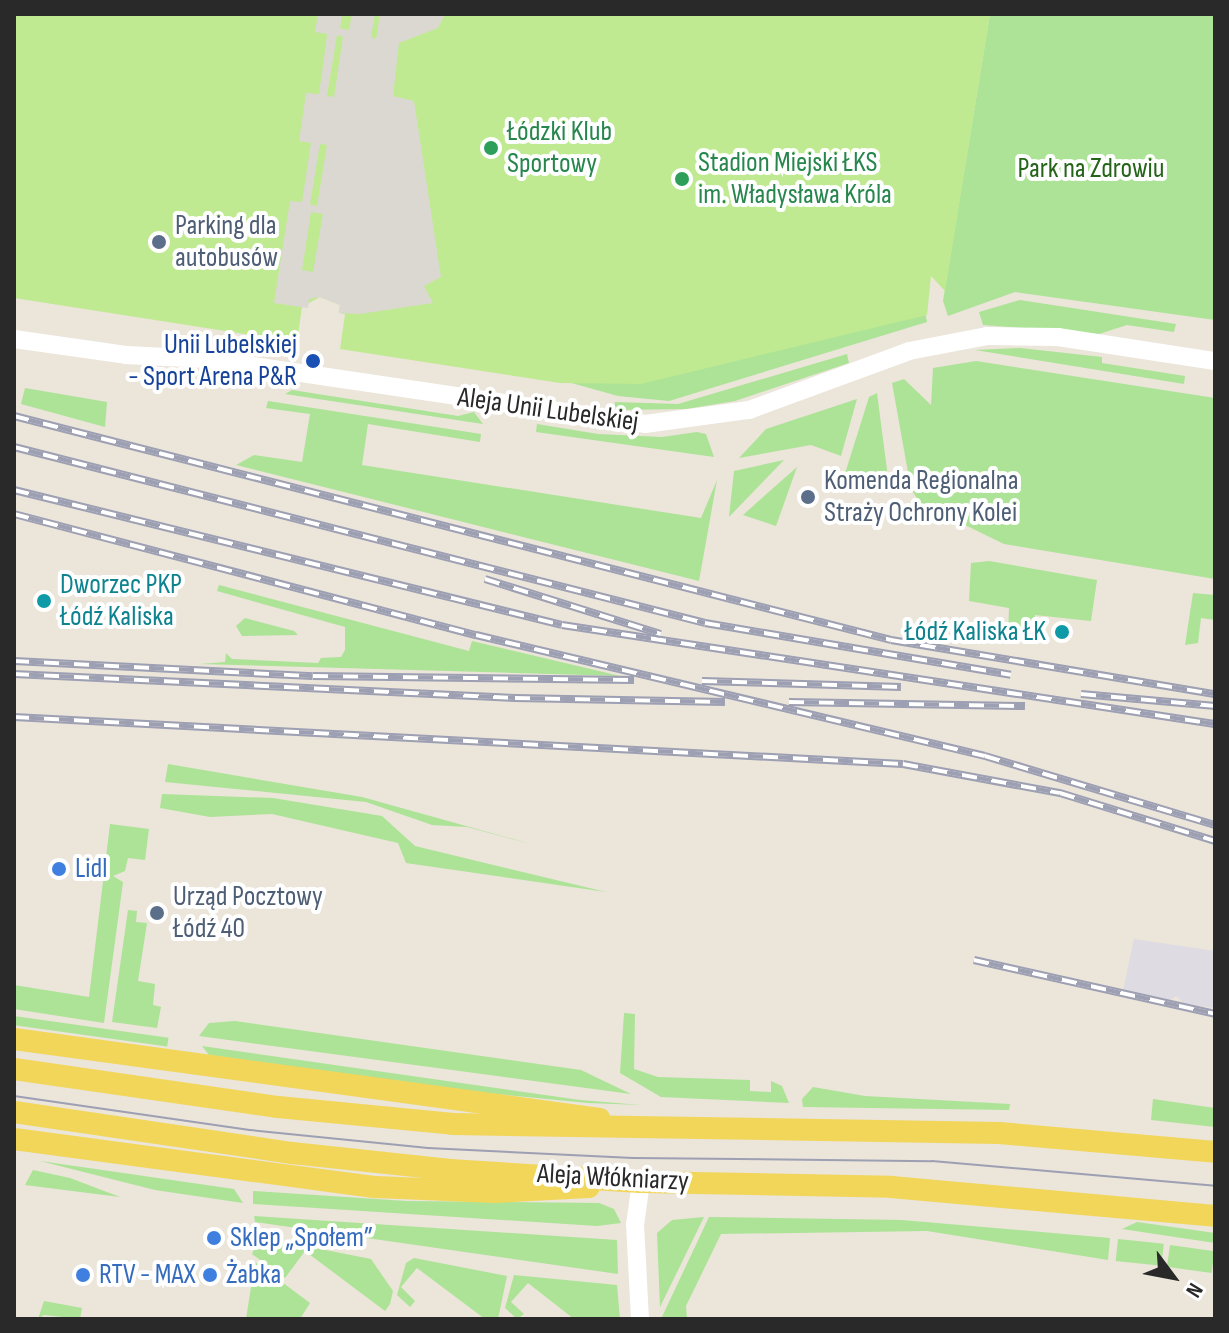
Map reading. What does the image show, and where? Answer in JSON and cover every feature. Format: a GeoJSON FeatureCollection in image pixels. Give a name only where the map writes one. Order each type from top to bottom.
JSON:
{"type":"FeatureCollection","features":[{"type":"Feature","properties":{"kind":"main road"},"geometry":{"type":"LineString","coordinates":[[14,1039],[649,1128]]}},
{"type":"Feature","properties":{"kind":"main road","name":"Aleja Włókniarzy"},"geometry":{"type":"LineString","coordinates":[[14,1069],[413,1121],[561,1130],[649,1128],[999,1133],[1215,1152]]}},
{"type":"Feature","properties":{"kind":"main road","name":"Aleja Włókniarzy"},"geometry":{"type":"LineString","coordinates":[[14,1112],[321,1157],[641,1182],[891,1187],[1215,1216]]}},
{"type":"Feature","properties":{"kind":"main road"},"geometry":{"type":"LineString","coordinates":[[14,1139],[376,1187],[548,1192],[641,1182]]}},
{"type":"Feature","properties":{"kind":"street","name":"Aleja Unii Lubelskiej"},"geometry":{"type":"LineString","coordinates":[[14,339],[126,355],[206,359],[645,424],[749,410],[909,351],[987,336],[1058,337],[1215,361]]}},
{"type":"Feature","properties":{"kind":"street"},"geometry":{"type":"LineString","coordinates":[[640,1319],[635,1225],[641,1182]]}},
{"type":"Feature","properties":{"kind":"shaded area"},"geometry":{"type":"Polygon","coordinates":[[[318,14],[342,14],[340,28],[349,30],[352,14],[375,14],[371,37],[376,39],[380,14],[445,14],[438,28],[399,43],[393,96],[414,101],[441,277],[424,286],[433,303],[360,314],[339,313],[340,305],[320,297],[309,299],[308,308],[274,303],[290,201],[302,202],[311,143],[299,141],[306,93],[319,94],[327,34],[315,32],[318,14]],[[337,35],[327,96],[334,97],[343,37],[337,35]],[[320,144],[310,204],[317,206],[327,145],[320,144]],[[311,212],[302,270],[313,272],[323,214],[311,212]]]}},
{"type":"Feature","properties":{"kind":"shaded area"},"geometry":{"type":"Polygon","coordinates":[[[1134,939],[1215,951],[1215,1008],[1185,1004],[1176,996],[1170,1001],[1123,991],[1134,939]]]}},
{"type":"Feature","properties":{"kind":"green space","name":"Łódzki Klub Sportowy"},"geometry":{"type":"Polygon","coordinates":[[[14,14],[990,14],[945,291],[931,276],[927,315],[641,384],[560,383],[340,349],[345,314],[339,313],[340,305],[320,297],[302,307],[297,342],[14,298],[14,14]]]}},
{"type":"Feature","properties":{"kind":"green space","name":"Park na Zdrowiu"},"geometry":{"type":"Polygon","coordinates":[[[990,14],[1215,14],[1215,320],[1015,292],[948,316],[943,301],[990,14]]]}},
{"type":"Feature","properties":{"kind":"green space"},"geometry":{"type":"Polygon","coordinates":[[[1020,300],[1176,324],[1174,332],[1127,325],[1099,334],[983,325],[979,312],[1020,300]]]}},
{"type":"Feature","properties":{"kind":"green space"},"geometry":{"type":"Polygon","coordinates":[[[925,312],[927,322],[669,401],[618,396],[557,379],[816,340],[925,312]]]}},
{"type":"Feature","properties":{"kind":"green space"},"geometry":{"type":"Polygon","coordinates":[[[1020,348],[1102,357],[1102,363],[1185,376],[1184,384],[975,350],[1020,348]]]}},
{"type":"Feature","properties":{"kind":"green space"},"geometry":{"type":"Polygon","coordinates":[[[847,354],[849,363],[735,401],[686,409],[614,410],[615,402],[678,404],[847,354]]]}},
{"type":"Feature","properties":{"kind":"green space"},"geometry":{"type":"Polygon","coordinates":[[[976,361],[1215,398],[1215,579],[1004,544],[920,503],[911,489],[892,383],[904,379],[931,405],[933,368],[976,361]]]}},
{"type":"Feature","properties":{"kind":"green space"},"geometry":{"type":"Polygon","coordinates":[[[25,388],[107,402],[105,427],[21,404],[25,388]]]}},
{"type":"Feature","properties":{"kind":"green space"},"geometry":{"type":"Polygon","coordinates":[[[292,390],[458,416],[474,412],[483,424],[285,394],[292,390]]]}},
{"type":"Feature","properties":{"kind":"green space"},"geometry":{"type":"Polygon","coordinates":[[[877,393],[890,493],[843,480],[869,397],[877,393]]]}},
{"type":"Feature","properties":{"kind":"green space"},"geometry":{"type":"Polygon","coordinates":[[[857,399],[841,456],[811,445],[739,458],[766,429],[857,399]]]}},
{"type":"Feature","properties":{"kind":"green space"},"geometry":{"type":"Polygon","coordinates":[[[268,401],[481,434],[480,442],[368,424],[362,465],[701,518],[717,480],[699,581],[236,465],[254,455],[302,462],[310,414],[266,408],[268,401]]]}},
{"type":"Feature","properties":{"kind":"green space"},"geometry":{"type":"Polygon","coordinates":[[[537,424],[598,434],[662,437],[697,432],[706,434],[714,457],[536,432],[537,424]]]}},
{"type":"Feature","properties":{"kind":"green space"},"geometry":{"type":"Polygon","coordinates":[[[784,460],[729,517],[734,471],[784,460]]]}},
{"type":"Feature","properties":{"kind":"green space"},"geometry":{"type":"Polygon","coordinates":[[[797,467],[776,526],[743,515],[797,467]]]}},
{"type":"Feature","properties":{"kind":"green space"},"geometry":{"type":"Polygon","coordinates":[[[989,561],[1097,580],[1091,621],[1035,615],[1033,641],[1008,636],[1009,608],[969,601],[971,563],[989,561]]]}},
{"type":"Feature","properties":{"kind":"green space"},"geometry":{"type":"Polygon","coordinates":[[[219,585],[469,651],[472,641],[620,676],[200,664],[225,662],[226,653],[232,659],[318,663],[321,658],[341,657],[345,650],[345,627],[217,591],[219,585]]]}},
{"type":"Feature","properties":{"kind":"green space"},"geometry":{"type":"Polygon","coordinates":[[[1193,593],[1215,595],[1215,620],[1201,618],[1198,643],[1185,645],[1193,593]]]}},
{"type":"Feature","properties":{"kind":"green space"},"geometry":{"type":"Polygon","coordinates":[[[245,618],[294,631],[298,635],[242,636],[236,626],[245,618]]]}},
{"type":"Feature","properties":{"kind":"green space"},"geometry":{"type":"Polygon","coordinates":[[[168,764],[362,797],[531,844],[467,827],[432,825],[366,802],[165,782],[168,764]]]}},
{"type":"Feature","properties":{"kind":"green space"},"geometry":{"type":"Polygon","coordinates":[[[162,794],[273,798],[382,816],[415,846],[606,892],[406,863],[398,843],[272,814],[210,817],[160,808],[162,794]]]}},
{"type":"Feature","properties":{"kind":"green space"},"geometry":{"type":"Polygon","coordinates":[[[110,824],[149,829],[145,860],[128,858],[125,871],[113,876],[123,882],[104,1023],[14,1009],[14,985],[89,997],[110,824]]]}},
{"type":"Feature","properties":{"kind":"green space"},"geometry":{"type":"Polygon","coordinates":[[[128,910],[137,911],[136,922],[147,923],[138,981],[155,984],[153,1005],[161,1007],[157,1028],[112,1022],[128,910]]]}},
{"type":"Feature","properties":{"kind":"green space"},"geometry":{"type":"Polygon","coordinates":[[[624,1013],[635,1014],[634,1069],[658,1077],[750,1080],[750,1091],[771,1092],[771,1081],[782,1086],[789,1103],[661,1097],[620,1073],[624,1013]]]}},
{"type":"Feature","properties":{"kind":"green space"},"geometry":{"type":"Polygon","coordinates":[[[14,1016],[168,1038],[167,1047],[14,1025],[14,1016]]]}},
{"type":"Feature","properties":{"kind":"green space"},"geometry":{"type":"Polygon","coordinates":[[[235,1021],[581,1070],[631,1094],[199,1036],[209,1023],[235,1021]]]}},
{"type":"Feature","properties":{"kind":"green space"},"geometry":{"type":"Polygon","coordinates":[[[202,1046],[580,1100],[641,1105],[486,1093],[209,1055],[202,1046]]]}},
{"type":"Feature","properties":{"kind":"green space"},"geometry":{"type":"Polygon","coordinates":[[[813,1087],[865,1096],[1010,1104],[1009,1110],[803,1107],[802,1099],[813,1087]]]}},
{"type":"Feature","properties":{"kind":"green space"},"geometry":{"type":"Polygon","coordinates":[[[1153,1099],[1215,1108],[1215,1127],[1151,1120],[1153,1099]]]}},
{"type":"Feature","properties":{"kind":"green space"},"geometry":{"type":"Polygon","coordinates":[[[40,1161],[234,1189],[243,1203],[155,1190],[40,1161]]]}},
{"type":"Feature","properties":{"kind":"green space"},"geometry":{"type":"Polygon","coordinates":[[[33,1170],[70,1178],[120,1197],[25,1185],[33,1170]]]}},
{"type":"Feature","properties":{"kind":"green space"},"geometry":{"type":"Polygon","coordinates":[[[253,1191],[407,1201],[599,1203],[614,1209],[621,1223],[597,1226],[253,1204],[253,1191]]]}},
{"type":"Feature","properties":{"kind":"green space"},"geometry":{"type":"Polygon","coordinates":[[[254,1216],[617,1240],[618,1274],[255,1222],[254,1216]]]}},
{"type":"Feature","properties":{"kind":"green space"},"geometry":{"type":"Polygon","coordinates":[[[704,1217],[660,1307],[657,1233],[672,1220],[704,1217]]]}},
{"type":"Feature","properties":{"kind":"green space"},"geometry":{"type":"Polygon","coordinates":[[[709,1217],[902,1220],[1110,1238],[1108,1260],[927,1231],[721,1234],[686,1306],[687,1319],[661,1319],[709,1217]]]}},
{"type":"Feature","properties":{"kind":"green space"},"geometry":{"type":"Polygon","coordinates":[[[1137,1222],[1215,1233],[1215,1243],[1122,1229],[1137,1222]]]}},
{"type":"Feature","properties":{"kind":"green space"},"geometry":{"type":"Polygon","coordinates":[[[260,1237],[371,1259],[393,1291],[390,1304],[385,1311],[305,1251],[285,1278],[252,1254],[260,1237]]]}},
{"type":"Feature","properties":{"kind":"green space"},"geometry":{"type":"Polygon","coordinates":[[[1118,1239],[1164,1244],[1161,1266],[1116,1261],[1118,1239]]]}},
{"type":"Feature","properties":{"kind":"green space"},"geometry":{"type":"Polygon","coordinates":[[[1170,1245],[1215,1251],[1212,1273],[1167,1267],[1170,1245]]]}},
{"type":"Feature","properties":{"kind":"green space"},"geometry":{"type":"Polygon","coordinates":[[[414,1258],[507,1276],[498,1319],[485,1319],[417,1268],[401,1287],[415,1301],[410,1307],[397,1295],[406,1263],[414,1258]]]}},
{"type":"Feature","properties":{"kind":"green space"},"geometry":{"type":"Polygon","coordinates":[[[255,1262],[310,1303],[300,1319],[246,1319],[255,1262]]]}},
{"type":"Feature","properties":{"kind":"green space"},"geometry":{"type":"Polygon","coordinates":[[[514,1275],[617,1285],[620,1319],[574,1319],[528,1283],[511,1302],[524,1314],[517,1319],[505,1308],[514,1275]]]}},
{"type":"Feature","properties":{"kind":"green space"},"geometry":{"type":"Polygon","coordinates":[[[44,1301],[82,1308],[80,1319],[44,1315],[38,1319],[44,1301]]]}},
{"type":"Feature","properties":{"kind":"tram line"},"geometry":{"type":"LineString","coordinates":[[14,1096],[250,1130],[428,1148],[633,1158],[932,1161],[1215,1186]]}},
{"type":"Feature","properties":{"kind":"railway"},"geometry":{"type":"LineString","coordinates":[[14,416],[891,640],[1215,694]]}},
{"type":"Feature","properties":{"kind":"railway"},"geometry":{"type":"LineString","coordinates":[[14,447],[705,623],[1011,675]]}},
{"type":"Feature","properties":{"kind":"railway"},"geometry":{"type":"LineString","coordinates":[[14,490],[562,625],[1215,724]]}},
{"type":"Feature","properties":{"kind":"railway"},"geometry":{"type":"LineString","coordinates":[[14,514],[476,635],[985,756],[1215,825]]}},
{"type":"Feature","properties":{"kind":"railway"},"geometry":{"type":"LineString","coordinates":[[485,579],[661,634]]}},
{"type":"Feature","properties":{"kind":"railway"},"geometry":{"type":"LineString","coordinates":[[14,661],[313,676],[634,680]]}},
{"type":"Feature","properties":{"kind":"railway"},"geometry":{"type":"LineString","coordinates":[[14,674],[515,698],[725,702]]}},
{"type":"Feature","properties":{"kind":"railway"},"geometry":{"type":"LineString","coordinates":[[702,681],[901,687]]}},
{"type":"Feature","properties":{"kind":"railway"},"geometry":{"type":"LineString","coordinates":[[1081,694],[1215,706]]}},
{"type":"Feature","properties":{"kind":"railway"},"geometry":{"type":"LineString","coordinates":[[789,702],[1025,706]]}},
{"type":"Feature","properties":{"kind":"railway"},"geometry":{"type":"LineString","coordinates":[[14,717],[903,764],[1060,793],[1215,841]]}},
{"type":"Feature","properties":{"kind":"railway"},"geometry":{"type":"LineString","coordinates":[[974,960],[1215,1014]]}},
{"type":"Feature","properties":{"kind":"place","name":"Łódzki Klub Sportowy"},"geometry":{"type":"Point","coordinates":[491,148]}},
{"type":"Feature","properties":{"kind":"place","name":"Stadion Miejski ŁKS im. Władysława Króla"},"geometry":{"type":"Point","coordinates":[682,179]}},
{"type":"Feature","properties":{"kind":"place","name":"Parking dla autobusów"},"geometry":{"type":"Point","coordinates":[159,242]}},
{"type":"Feature","properties":{"kind":"place","name":"Unii Lubelskiej - Sport Arena P&R"},"geometry":{"type":"Point","coordinates":[313,361]}},
{"type":"Feature","properties":{"kind":"place","name":"Komenda Regionalna Straży Ochrony Kolei"},"geometry":{"type":"Point","coordinates":[808,497]}},
{"type":"Feature","properties":{"kind":"place","name":"Dworzec PKP Łódź Kaliska"},"geometry":{"type":"Point","coordinates":[44,601]}},
{"type":"Feature","properties":{"kind":"place","name":"Łódź Kaliska ŁK"},"geometry":{"type":"Point","coordinates":[1062,632]}},
{"type":"Feature","properties":{"kind":"place","name":"Lidl"},"geometry":{"type":"Point","coordinates":[59,869]}},
{"type":"Feature","properties":{"kind":"place","name":"Urząd Pocztowy Łódź 40"},"geometry":{"type":"Point","coordinates":[157,913]}},
{"type":"Feature","properties":{"kind":"place","name":"Sklep „Społem”"},"geometry":{"type":"Point","coordinates":[214,1238]}},
{"type":"Feature","properties":{"kind":"place","name":"RTV - MAX"},"geometry":{"type":"Point","coordinates":[83,1275]}},
{"type":"Feature","properties":{"kind":"place","name":"Żabka"},"geometry":{"type":"Point","coordinates":[210,1275]}}]}
